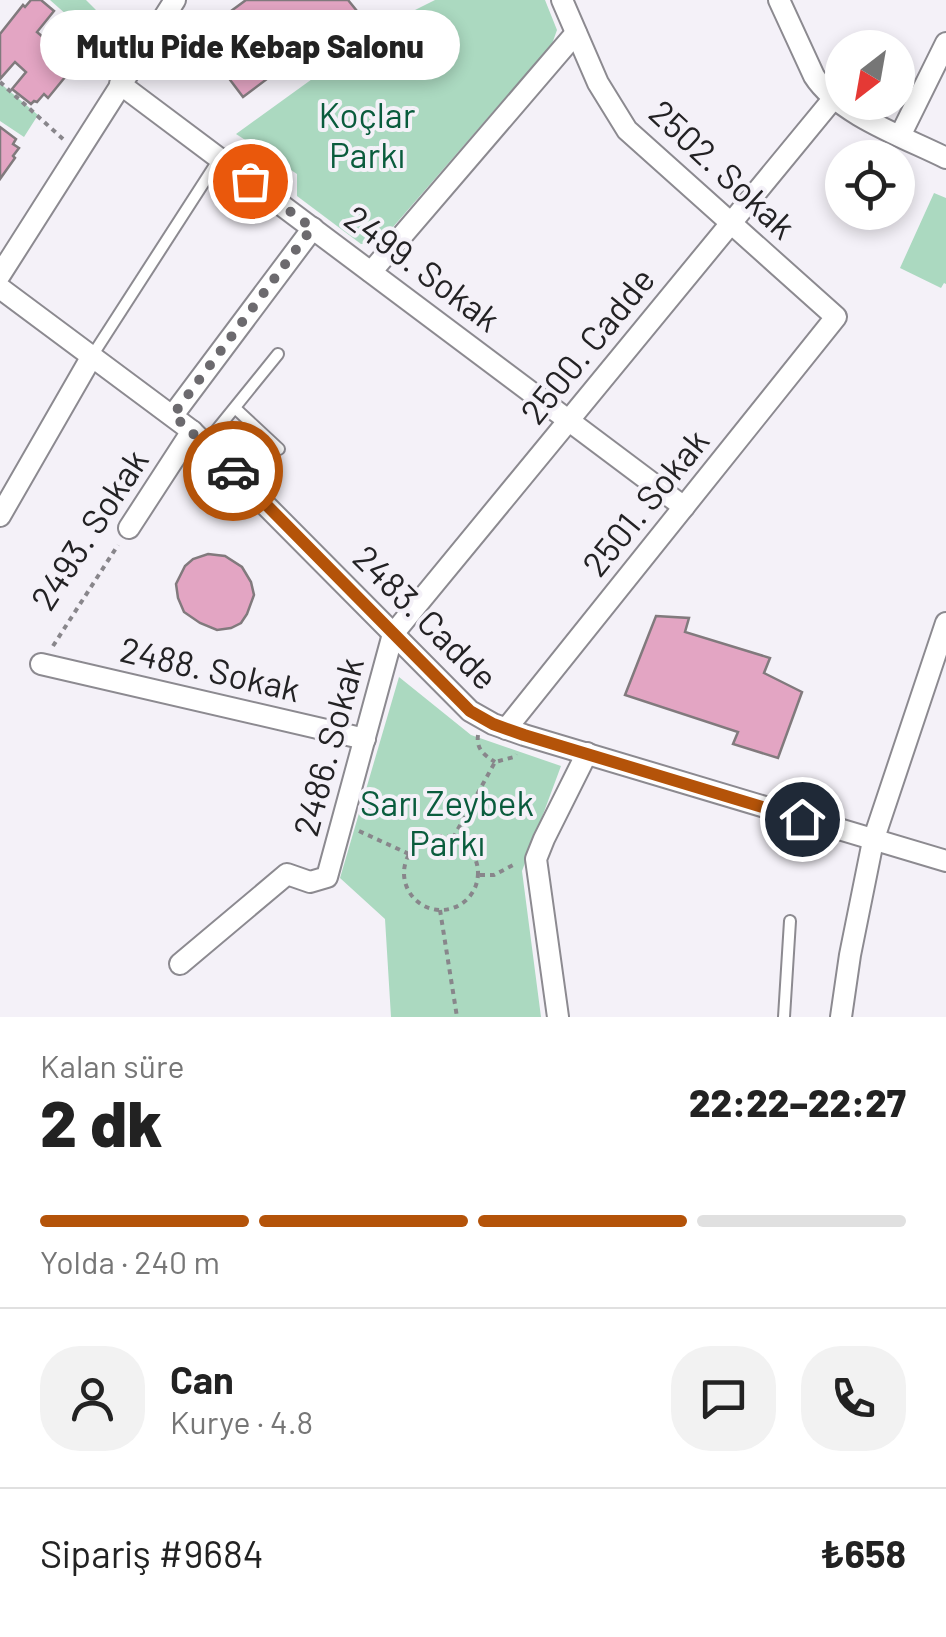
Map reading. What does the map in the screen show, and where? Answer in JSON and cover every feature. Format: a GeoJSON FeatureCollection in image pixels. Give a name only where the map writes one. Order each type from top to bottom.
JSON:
{"type":"FeatureCollection","features":[{"type":"Feature","properties":{"kind":"street"},"geometry":{"type":"LineString","coordinates":[[0,275],[175,0]]}},
{"type":"Feature","properties":{"kind":"street","name":"2502. Sokak"},"geometry":{"type":"LineString","coordinates":[[562,0],[606,98],[627,130],[836,317]]}},
{"type":"Feature","properties":{"kind":"street"},"geometry":{"type":"LineString","coordinates":[[779,0],[814,76],[825,89]]}},
{"type":"Feature","properties":{"kind":"street"},"geometry":{"type":"LineString","coordinates":[[371,272],[576,33]]}},
{"type":"Feature","properties":{"kind":"street"},"geometry":{"type":"LineString","coordinates":[[900,136],[946,43]]}},
{"type":"Feature","properties":{"kind":"street","name":"2499. Sokak"},"geometry":{"type":"LineString","coordinates":[[120,84],[684,507]]}},
{"type":"Feature","properties":{"kind":"street","name":"2500. Cadde"},"geometry":{"type":"LineString","coordinates":[[394,634],[825,108]]}},
{"type":"Feature","properties":{"kind":"street"},"geometry":{"type":"LineString","coordinates":[[872,120],[946,158]]}},
{"type":"Feature","properties":{"kind":"street"},"geometry":{"type":"LineString","coordinates":[[173,415],[312,228]]}},
{"type":"Feature","properties":{"kind":"street","name":"2483. Cadde"},"geometry":{"type":"LineString","coordinates":[[0,288],[199,437],[480,718],[515,732],[946,861]]}},
{"type":"Feature","properties":{"kind":"street","name":"2501. Sokak"},"geometry":{"type":"LineString","coordinates":[[515,732],[684,507],[836,317]]}},
{"type":"Feature","properties":{"kind":"street"},"geometry":{"type":"LineString","coordinates":[[3,505],[92,356]]}},
{"type":"Feature","properties":{"kind":"street","name":"2493. Sokak"},"geometry":{"type":"LineString","coordinates":[[129,528],[199,437]]}},
{"type":"Feature","properties":{"kind":"street"},"geometry":{"type":"LineString","coordinates":[[841,1017],[873,841],[940,662],[946,622]]}},
{"type":"Feature","properties":{"kind":"street","name":"2486. Sokak"},"geometry":{"type":"LineString","coordinates":[[180,964],[287,874],[310,882],[327,876],[394,634]]}},
{"type":"Feature","properties":{"kind":"street","name":"2488. Sokak"},"geometry":{"type":"LineString","coordinates":[[41,664],[365,739]]}},
{"type":"Feature","properties":{"kind":"street"},"geometry":{"type":"LineString","coordinates":[[558,1017],[536,859],[587,753]]}},
{"type":"Feature","properties":{"kind":"lane"},"geometry":{"type":"LineString","coordinates":[[92,356],[219,158]]}},
{"type":"Feature","properties":{"kind":"lane"},"geometry":{"type":"LineString","coordinates":[[199,437],[235,408],[278,354]]}},
{"type":"Feature","properties":{"kind":"lane"},"geometry":{"type":"LineString","coordinates":[[235,408],[280,450]]}},
{"type":"Feature","properties":{"kind":"lane"},"geometry":{"type":"LineString","coordinates":[[784,1017],[790,921]]}},
{"type":"Feature","properties":{"kind":"path"},"geometry":{"type":"LineString","coordinates":[[0,82],[78,152]]}},
{"type":"Feature","properties":{"kind":"path","name":"2493. Sokak"},"geometry":{"type":"LineString","coordinates":[[41,664],[129,528]]}},
{"type":"Feature","properties":{"kind":"path"},"geometry":{"type":"LineString","coordinates":[[480,718],[477,743],[484,755],[495,762]]}},
{"type":"Feature","properties":{"kind":"path"},"geometry":{"type":"LineString","coordinates":[[453,838],[495,762],[514,757],[515,732]]}},
{"type":"Feature","properties":{"kind":"path"},"geometry":{"type":"LineString","coordinates":[[342,823],[409,854]]}},
{"type":"Feature","properties":{"kind":"path"},"geometry":{"type":"LineString","coordinates":[[428,838],[453,838],[472,852],[478,875],[470,896],[462,904],[451,909],[427,908],[408,891],[404,866],[409,854],[428,838]]}},
{"type":"Feature","properties":{"kind":"path"},"geometry":{"type":"LineString","coordinates":[[478,875],[494,876],[514,863],[536,859]]}},
{"type":"Feature","properties":{"kind":"path"},"geometry":{"type":"LineString","coordinates":[[440,910],[458,1017]]}},
{"type":"Feature","properties":{"kind":"green space"},"geometry":{"type":"Polygon","coordinates":[[[50,0],[86,0],[106,20],[94,39],[50,0]]]}},
{"type":"Feature","properties":{"kind":"green space","name":"Koçlar Parkı"},"geometry":{"type":"Polygon","coordinates":[[[435,0],[545,0],[557,30],[552,44],[380,242],[361,244],[297,196],[297,174],[236,134],[391,22],[435,0]]]}},
{"type":"Feature","properties":{"kind":"green space"},"geometry":{"type":"Polygon","coordinates":[[[0,83],[38,115],[24,137],[0,121],[0,83]]]}},
{"type":"Feature","properties":{"kind":"green space"},"geometry":{"type":"Polygon","coordinates":[[[934,193],[946,198],[946,284],[941,288],[900,268],[934,193]]]}},
{"type":"Feature","properties":{"kind":"green space","name":"Sarı Zeybek Parkı"},"geometry":{"type":"Polygon","coordinates":[[[399,677],[471,735],[561,766],[522,871],[541,1017],[391,1017],[385,919],[340,878],[399,677]]]}},
{"type":"Feature","properties":{"kind":"building"},"geometry":{"type":"Polygon","coordinates":[[[31,0],[41,0],[54,11],[37,32],[51,44],[69,23],[85,35],[81,40],[87,45],[48,98],[44,94],[31,104],[12,89],[26,72],[15,62],[0,79],[0,34],[31,0]]]}},
{"type":"Feature","properties":{"kind":"building"},"geometry":{"type":"Polygon","coordinates":[[[246,0],[348,0],[357,11],[243,97],[197,36],[246,0]]]}},
{"type":"Feature","properties":{"kind":"building"},"geometry":{"type":"Polygon","coordinates":[[[0,127],[16,139],[13,144],[19,148],[0,179],[0,127]]]}},
{"type":"Feature","properties":{"kind":"building"},"geometry":{"type":"Polygon","coordinates":[[[208,554],[225,556],[242,567],[251,582],[254,595],[247,614],[231,628],[217,630],[200,623],[184,612],[178,598],[176,584],[185,566],[208,554]]]}},
{"type":"Feature","properties":{"kind":"building"},"geometry":{"type":"Polygon","coordinates":[[[656,616],[689,618],[685,632],[770,658],[764,673],[802,692],[778,758],[733,744],[738,732],[625,695],[656,616]]]}},
{"type":"Feature","properties":{"kind":"way so far"},"geometry":{"type":"LineString","coordinates":[[233,471],[173,415],[312,228],[250,181]]}},
{"type":"Feature","properties":{"kind":"place","name":"Mutlu Pide Kebap Salonu"},"geometry":{"type":"Point","coordinates":[250,181]}},
{"type":"Feature","properties":{"kind":"route"},"geometry":{"type":"LineString","coordinates":[[233,471],[480,718],[524,735],[802,819]]}}]}
